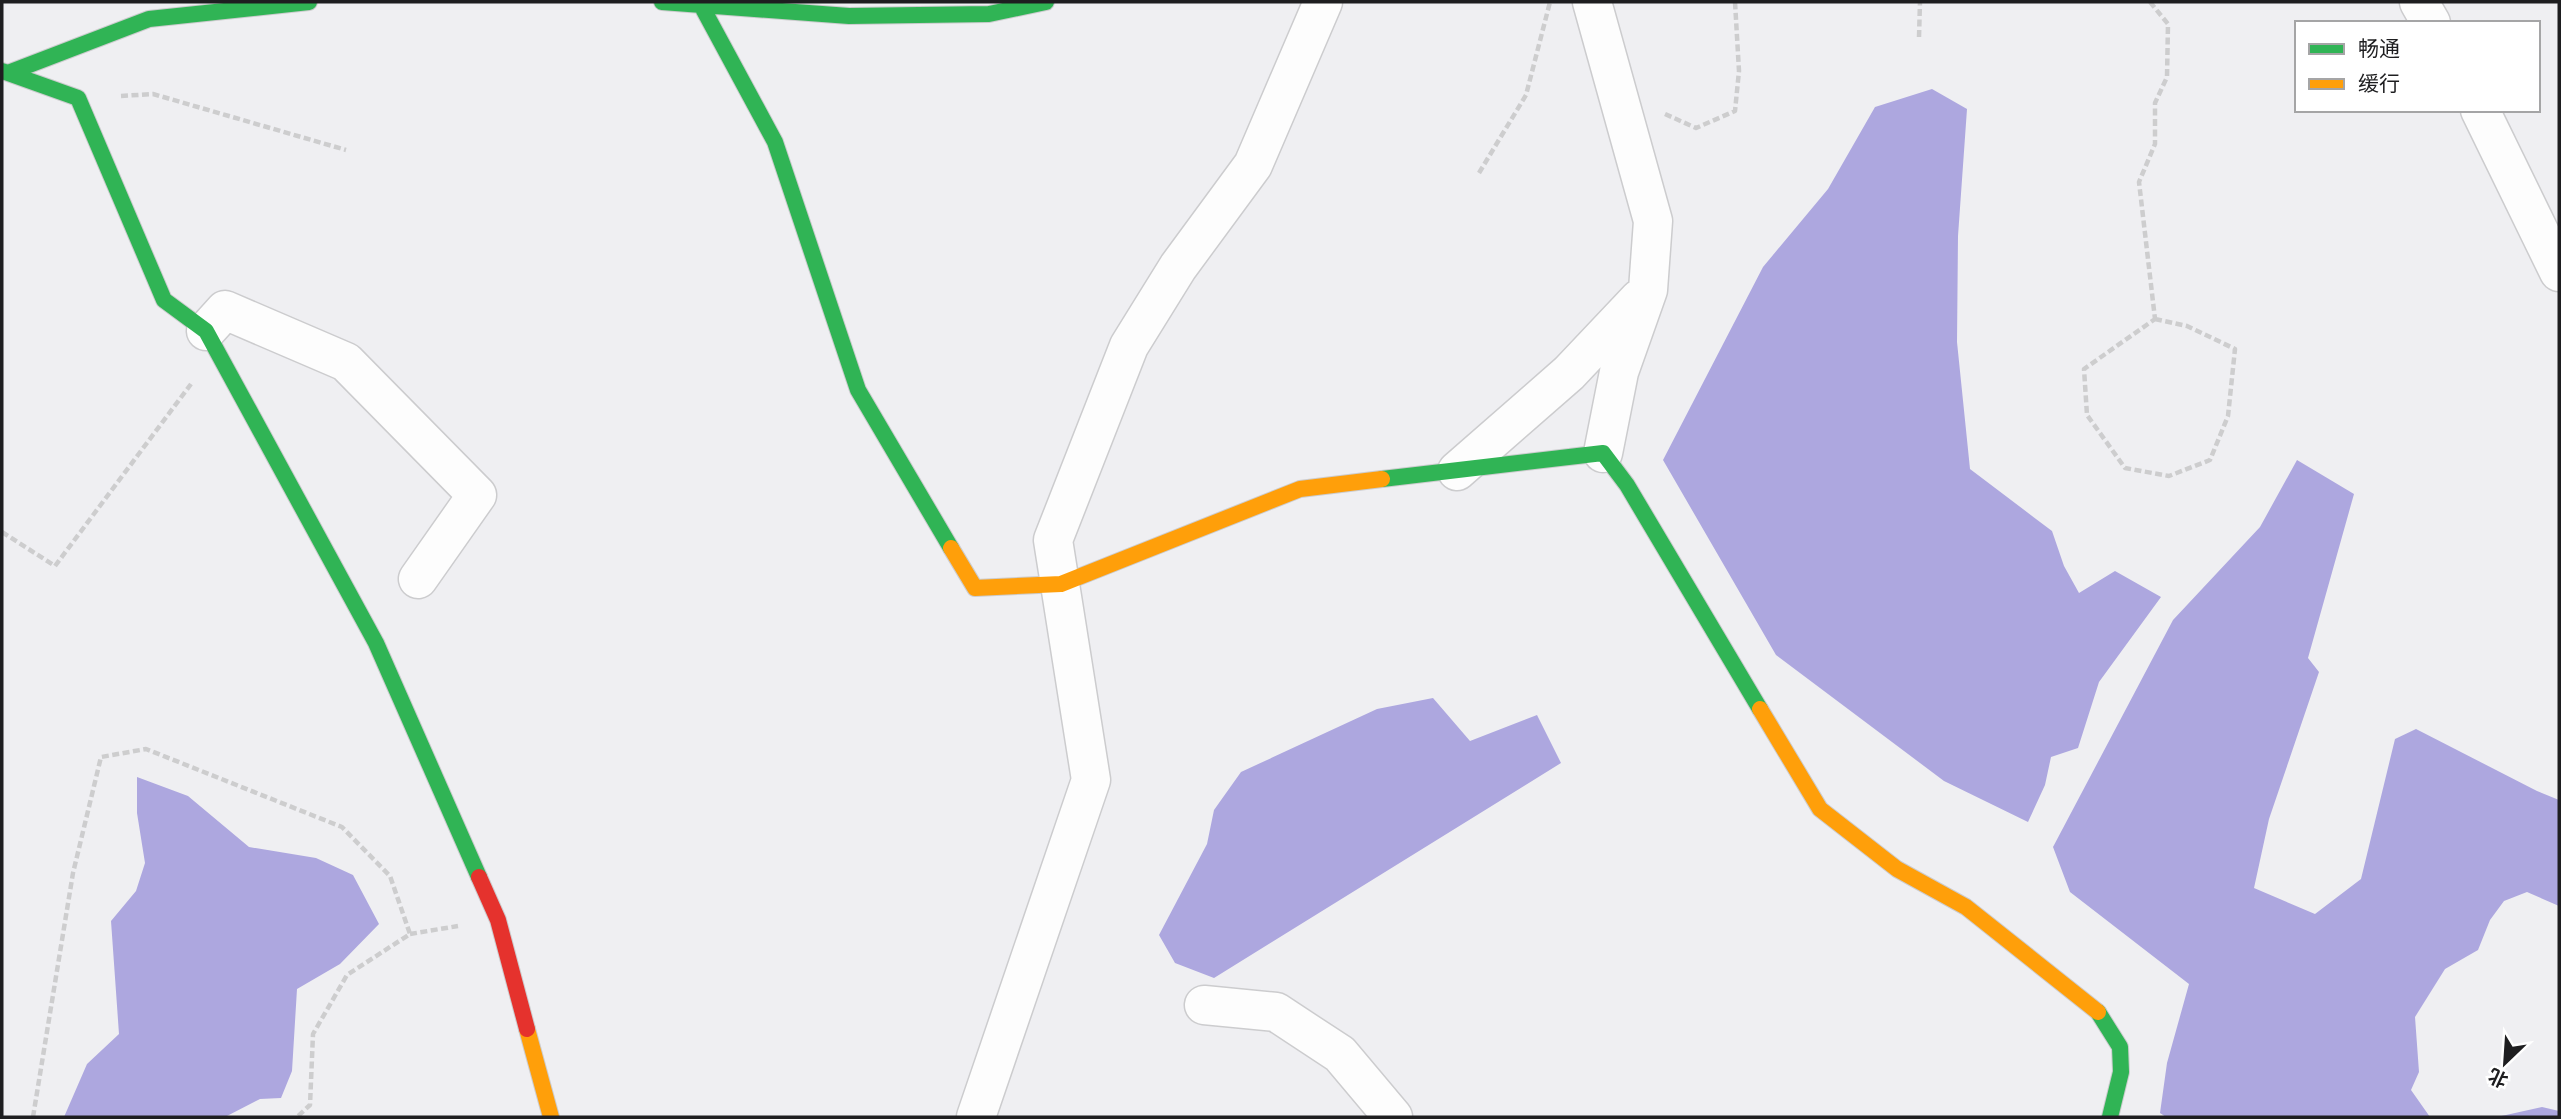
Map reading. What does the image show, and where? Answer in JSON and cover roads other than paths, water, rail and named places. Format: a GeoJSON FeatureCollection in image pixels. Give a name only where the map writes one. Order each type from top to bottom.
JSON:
{"type":"FeatureCollection","features":[{"type":"Feature","properties":{"kind":"street"},"geometry":{"type":"LineString","coordinates":[[5,72],[149,19],[309,2]]}},
{"type":"Feature","properties":{"kind":"street"},"geometry":{"type":"LineString","coordinates":[[662,2],[849,16],[989,14],[1046,2]]}},
{"type":"Feature","properties":{"kind":"street"},"geometry":{"type":"LineString","coordinates":[[976,1117],[1091,780],[1053,540],[1129,346],[1178,267],[1253,164],[1323,2]]}},
{"type":"Feature","properties":{"kind":"street"},"geometry":{"type":"LineString","coordinates":[[1592,2],[1653,221],[1648,290],[1619,372],[1603,453],[1627,485],[1820,809],[1897,869],[1966,907],[2096,1009],[2120,1047],[2121,1072],[2110,1117]]}},
{"type":"Feature","properties":{"kind":"street"},"geometry":{"type":"LineString","coordinates":[[2419,2],[2430,21]]}},
{"type":"Feature","properties":{"kind":"street"},"geometry":{"type":"LineString","coordinates":[[701,5],[775,142],[858,390],[975,588],[1061,584],[1300,489],[1603,453]]}},
{"type":"Feature","properties":{"kind":"street"},"geometry":{"type":"LineString","coordinates":[[5,72],[78,98],[164,300],[211,340],[376,643],[498,919],[551,1117]]}},
{"type":"Feature","properties":{"kind":"street"},"geometry":{"type":"LineString","coordinates":[[2481,112],[2559,272]]}},
{"type":"Feature","properties":{"kind":"street"},"geometry":{"type":"LineString","coordinates":[[1457,471],[1569,373],[1648,290]]}},
{"type":"Feature","properties":{"kind":"street"},"geometry":{"type":"LineString","coordinates":[[211,340],[225,310],[346,362],[477,495],[418,579]]}},
{"type":"Feature","properties":{"kind":"street"},"geometry":{"type":"LineString","coordinates":[[1204,1005],[1276,1012],[1340,1054],[1393,1117]]}}]}
